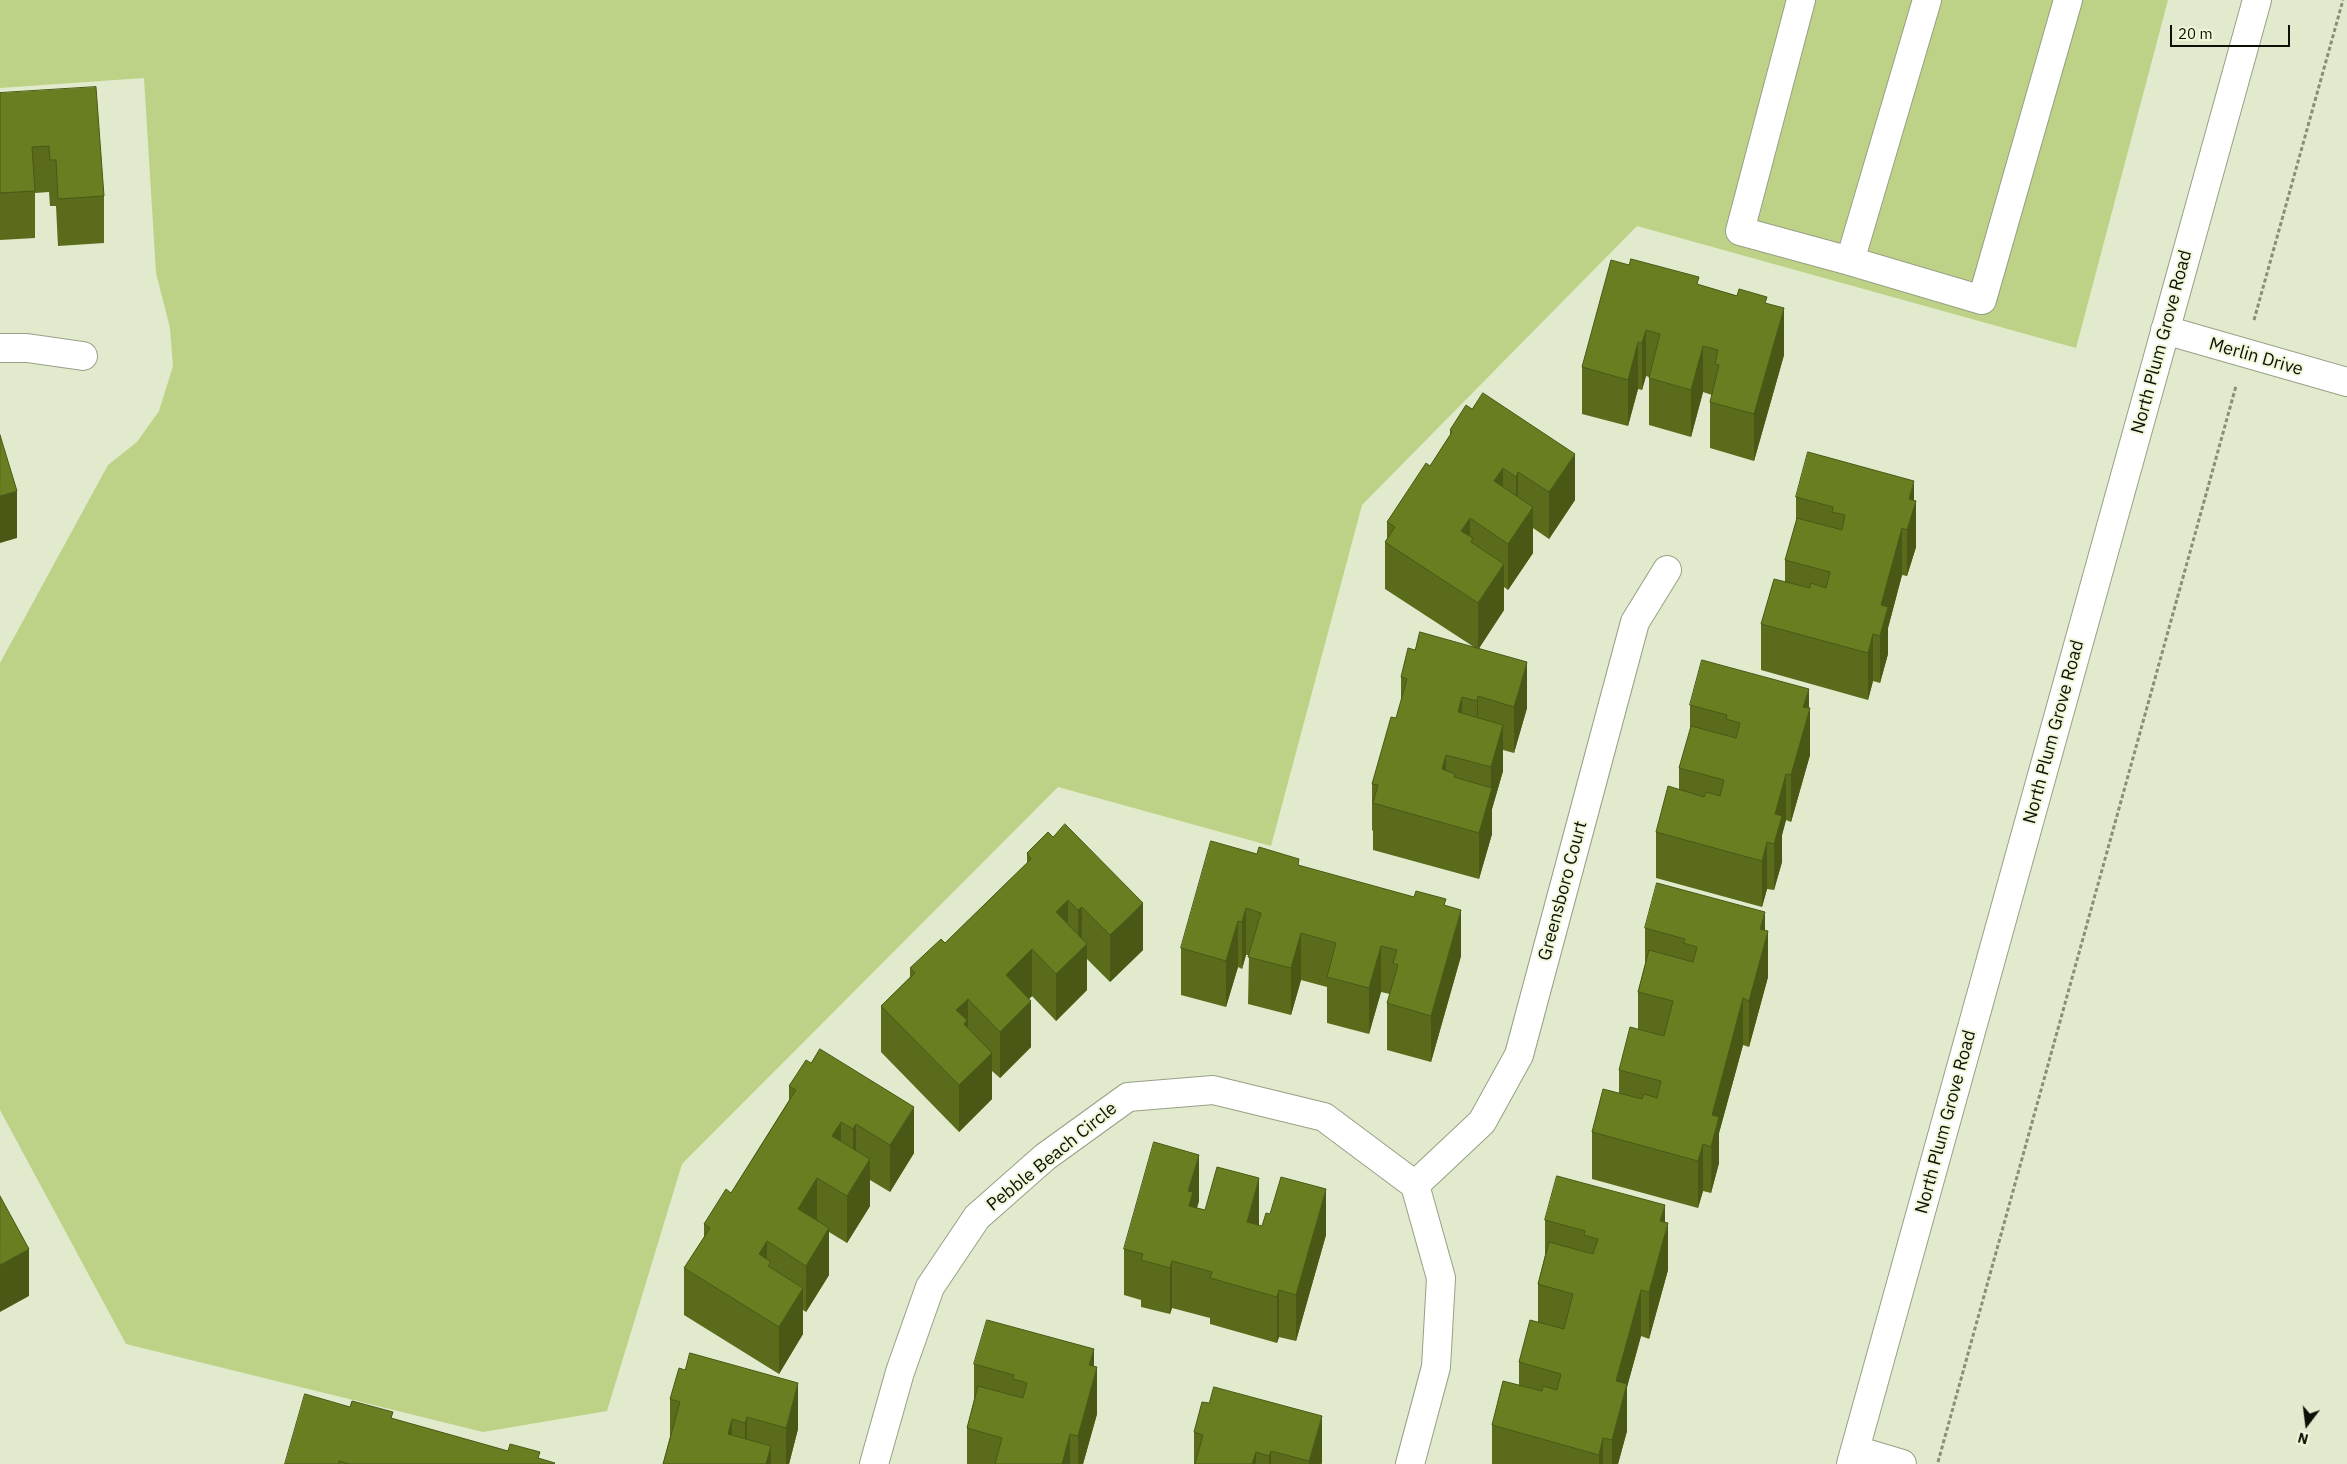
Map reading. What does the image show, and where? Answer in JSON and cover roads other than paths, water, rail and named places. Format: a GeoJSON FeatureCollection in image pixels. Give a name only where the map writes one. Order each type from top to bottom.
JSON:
{"type":"FeatureCollection","features":[{"type":"Feature","properties":{"kind":"street"},"geometry":{"type":"LineString","coordinates":[[1801,0],[1740,231],[1982,300],[2068,0]]}},
{"type":"Feature","properties":{"kind":"street"},"geometry":{"type":"LineString","coordinates":[[1850,261],[1927,0]]}},
{"type":"Feature","properties":{"kind":"street","name":"North Plum Grove Road"},"geometry":{"type":"LineString","coordinates":[[1853,1457],[2257,0]]}},
{"type":"Feature","properties":{"kind":"street","name":"Merlin Drive"},"geometry":{"type":"LineString","coordinates":[[2165,330],[2347,382]]}},
{"type":"Feature","properties":{"kind":"street"},"geometry":{"type":"LineString","coordinates":[[0,348],[28,348],[84,356]]}},
{"type":"Feature","properties":{"kind":"street","name":"Greensboro Court"},"geometry":{"type":"LineString","coordinates":[[1415,1185],[1482,1122],[1519,1055],[1635,622],[1667,570]]}},
{"type":"Feature","properties":{"kind":"street","name":"Pebble Beach Circle"},"geometry":{"type":"LineString","coordinates":[[874,1464],[900,1372],[930,1287],[977,1216],[1045,1158],[1128,1097],[1213,1090],[1324,1117],[1415,1185]]}},
{"type":"Feature","properties":{"kind":"street"},"geometry":{"type":"LineString","coordinates":[[1410,1464],[1436,1367],[1440,1278],[1415,1185]]}},
{"type":"Feature","properties":{"kind":"street"},"geometry":{"type":"LineString","coordinates":[[1853,1457],[1902,1464]]}}]}
